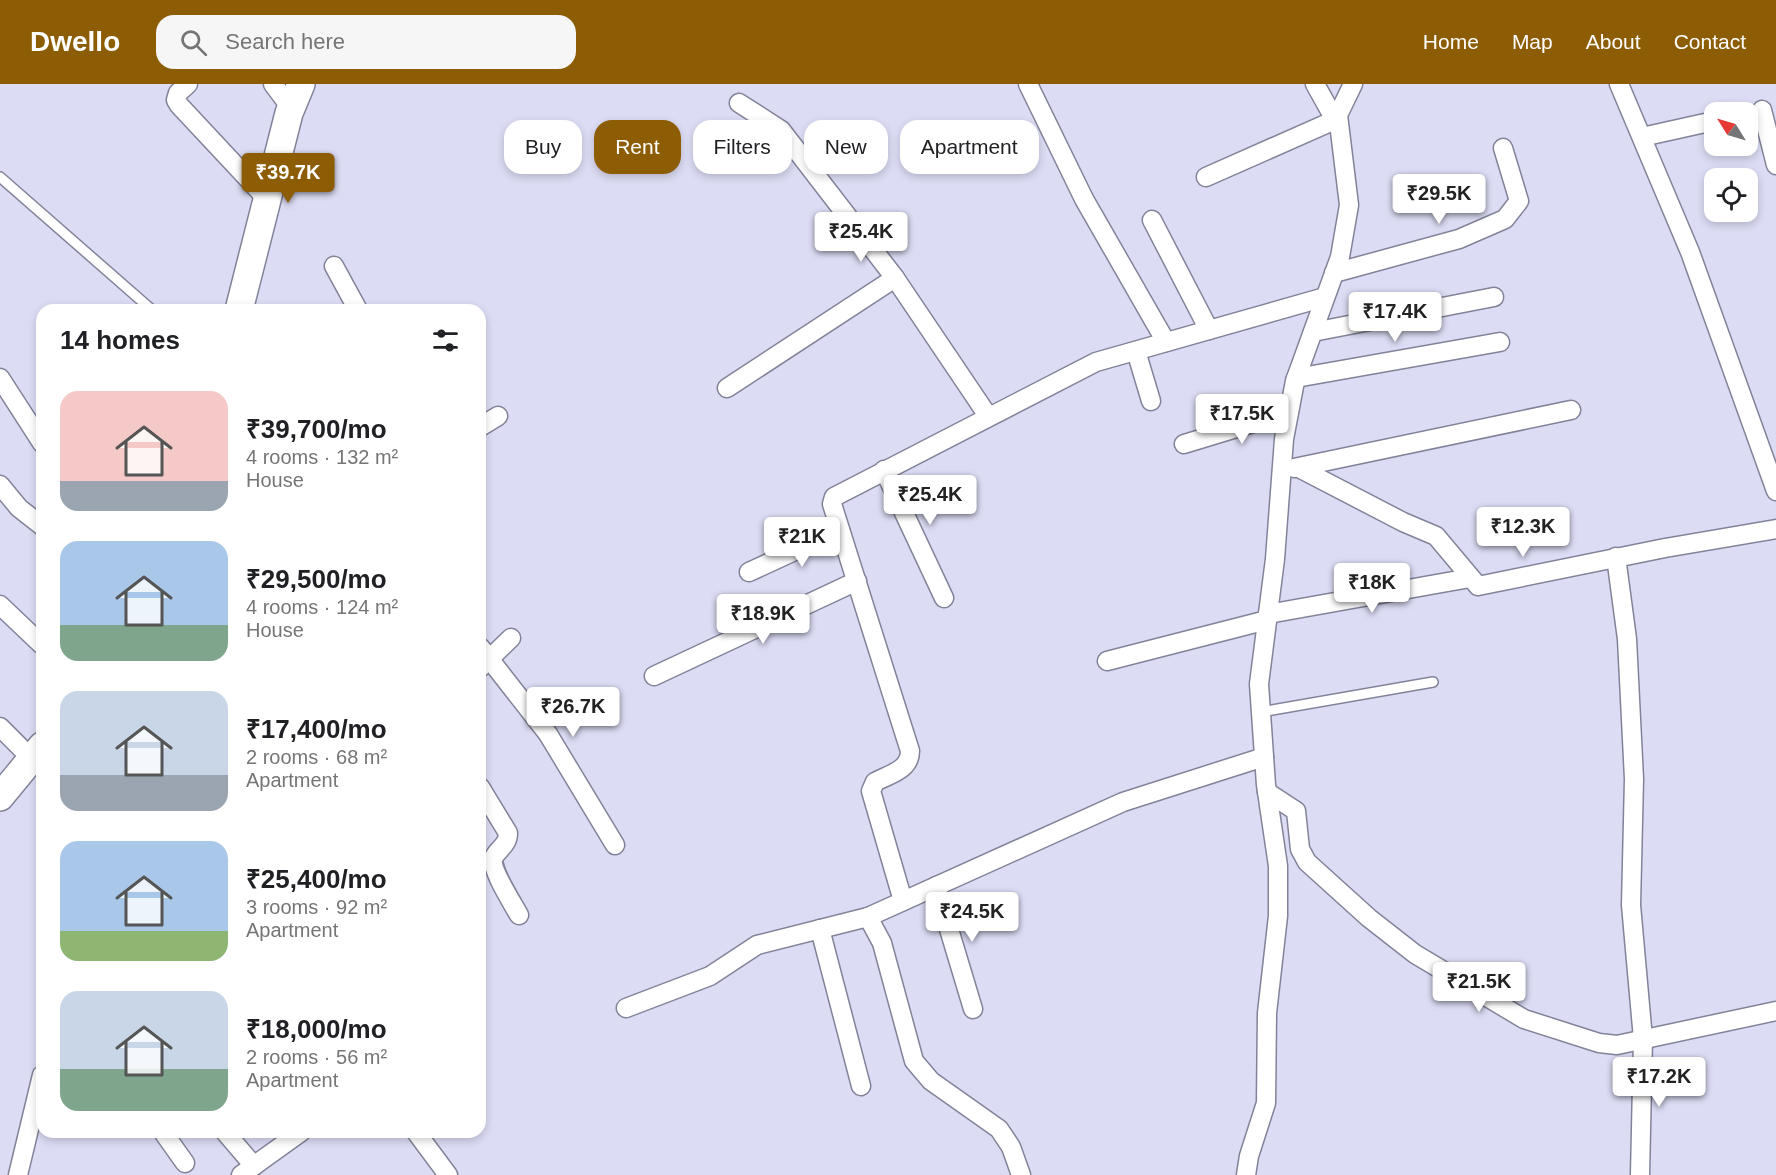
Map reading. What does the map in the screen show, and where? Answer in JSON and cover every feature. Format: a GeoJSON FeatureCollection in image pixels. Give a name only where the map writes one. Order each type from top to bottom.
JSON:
{"type":"FeatureCollection","features":[{"type":"Feature","properties":{"kind":"street"},"geometry":{"type":"LineString","coordinates":[[188,84],[178,93],[176,100],[179,105],[266,198]]}},
{"type":"Feature","properties":{"kind":"street"},"geometry":{"type":"LineString","coordinates":[[240,304],[266,198],[296,96],[273,84]]}},
{"type":"Feature","properties":{"kind":"street"},"geometry":{"type":"LineString","coordinates":[[1315,84],[1337,124]]}},
{"type":"Feature","properties":{"kind":"street"},"geometry":{"type":"LineString","coordinates":[[1246,1175],[1249,1156],[1266,1103],[1267,1013],[1278,916],[1278,866],[1267,792],[1259,684],[1290,468],[1289,412],[1296,378],[1340,257],[1349,206],[1337,124],[1338,115],[1353,84]]}},
{"type":"Feature","properties":{"kind":"street"},"geometry":{"type":"LineString","coordinates":[[1619,84],[1690,252],[1776,491]]}},
{"type":"Feature","properties":{"kind":"street"},"geometry":{"type":"LineString","coordinates":[[1032,85],[1084,199],[1166,342]]}},
{"type":"Feature","properties":{"kind":"street"},"geometry":{"type":"LineString","coordinates":[[739,103],[781,130],[895,279],[988,416]]}},
{"type":"Feature","properties":{"kind":"street"},"geometry":{"type":"LineString","coordinates":[[1762,110],[1776,165]]}},
{"type":"Feature","properties":{"kind":"street"},"geometry":{"type":"LineString","coordinates":[[1642,137],[1704,123]]}},
{"type":"Feature","properties":{"kind":"street"},"geometry":{"type":"LineString","coordinates":[[1206,177],[1337,124]]}},
{"type":"Feature","properties":{"kind":"street"},"geometry":{"type":"LineString","coordinates":[[1334,273],[1459,238],[1505,219],[1519,201],[1503,148]]}},
{"type":"Feature","properties":{"kind":"street"},"geometry":{"type":"LineString","coordinates":[[1152,220],[1209,330]]}},
{"type":"Feature","properties":{"kind":"street"},"geometry":{"type":"LineString","coordinates":[[334,266],[355,304]]}},
{"type":"Feature","properties":{"kind":"street"},"geometry":{"type":"LineString","coordinates":[[727,388],[895,279]]}},
{"type":"Feature","properties":{"kind":"street"},"geometry":{"type":"LineString","coordinates":[[903,901],[871,791],[875,782],[904,768],[908,763],[910,751],[832,504],[834,497],[1095,362],[1325,297]]}},
{"type":"Feature","properties":{"kind":"street"},"geometry":{"type":"LineString","coordinates":[[1313,332],[1494,297]]}},
{"type":"Feature","properties":{"kind":"street"},"geometry":{"type":"LineString","coordinates":[[1296,378],[1500,342]]}},
{"type":"Feature","properties":{"kind":"street"},"geometry":{"type":"LineString","coordinates":[[1136,351],[1150,401]]}},
{"type":"Feature","properties":{"kind":"street"},"geometry":{"type":"LineString","coordinates":[[0,378],[36,435]]}},
{"type":"Feature","properties":{"kind":"street"},"geometry":{"type":"LineString","coordinates":[[1290,468],[1571,410]]}},
{"type":"Feature","properties":{"kind":"street"},"geometry":{"type":"LineString","coordinates":[[1184,444],[1289,412]]}},
{"type":"Feature","properties":{"kind":"street"},"geometry":{"type":"LineString","coordinates":[[486,423],[498,416]]}},
{"type":"Feature","properties":{"kind":"street"},"geometry":{"type":"LineString","coordinates":[[1290,468],[1436,536],[1479,586],[1616,557],[1776,529]]}},
{"type":"Feature","properties":{"kind":"street"},"geometry":{"type":"LineString","coordinates":[[884,470],[944,598]]}},
{"type":"Feature","properties":{"kind":"street"},"geometry":{"type":"LineString","coordinates":[[0,485],[19,508],[36,521]]}},
{"type":"Feature","properties":{"kind":"street"},"geometry":{"type":"LineString","coordinates":[[749,572],[840,530]]}},
{"type":"Feature","properties":{"kind":"street"},"geometry":{"type":"LineString","coordinates":[[1616,557],[1628,650],[1634,779],[1631,905],[1643,1039],[1640,1175]]}},
{"type":"Feature","properties":{"kind":"street"},"geometry":{"type":"LineString","coordinates":[[1107,661],[1268,617],[1470,578]]}},
{"type":"Feature","properties":{"kind":"street"},"geometry":{"type":"LineString","coordinates":[[654,676],[856,581]]}},
{"type":"Feature","properties":{"kind":"street"},"geometry":{"type":"LineString","coordinates":[[0,605],[36,639]]}},
{"type":"Feature","properties":{"kind":"street"},"geometry":{"type":"LineString","coordinates":[[486,656],[511,638]]}},
{"type":"Feature","properties":{"kind":"street"},"geometry":{"type":"LineString","coordinates":[[486,662],[548,734],[615,845]]}},
{"type":"Feature","properties":{"kind":"street"},"geometry":{"type":"LineString","coordinates":[[0,727],[36,752]]}},
{"type":"Feature","properties":{"kind":"street"},"geometry":{"type":"LineString","coordinates":[[0,797],[36,754]]}},
{"type":"Feature","properties":{"kind":"street"},"geometry":{"type":"LineString","coordinates":[[626,1008],[710,976],[757,945],[868,917],[1123,802],[1264,757]]}},
{"type":"Feature","properties":{"kind":"street"},"geometry":{"type":"LineString","coordinates":[[1267,792],[1296,811],[1300,849],[1307,862],[1369,918],[1424,960],[1534,1023],[1609,1045],[1776,1011]]}},
{"type":"Feature","properties":{"kind":"street"},"geometry":{"type":"LineString","coordinates":[[486,797],[508,833],[506,844],[494,856],[493,866],[519,915]]}},
{"type":"Feature","properties":{"kind":"street"},"geometry":{"type":"LineString","coordinates":[[936,886],[973,1009]]}},
{"type":"Feature","properties":{"kind":"street"},"geometry":{"type":"LineString","coordinates":[[868,917],[882,943],[914,1061],[931,1081],[999,1129],[1011,1147],[1021,1175]]}},
{"type":"Feature","properties":{"kind":"street"},"geometry":{"type":"LineString","coordinates":[[820,929],[861,1086]]}},
{"type":"Feature","properties":{"kind":"street"},"geometry":{"type":"LineString","coordinates":[[18,1175],[36,1100]]}},
{"type":"Feature","properties":{"kind":"street"},"geometry":{"type":"LineString","coordinates":[[167,1138],[185,1164]]}},
{"type":"Feature","properties":{"kind":"street"},"geometry":{"type":"LineString","coordinates":[[229,1138],[248,1171],[293,1138]]}},
{"type":"Feature","properties":{"kind":"street"},"geometry":{"type":"LineString","coordinates":[[420,1138],[448,1175]]}},
{"type":"Feature","properties":{"kind":"lane"},"geometry":{"type":"LineString","coordinates":[[0,177],[145,304]]}},
{"type":"Feature","properties":{"kind":"lane"},"geometry":{"type":"LineString","coordinates":[[1261,712],[1433,682]]}}]}
